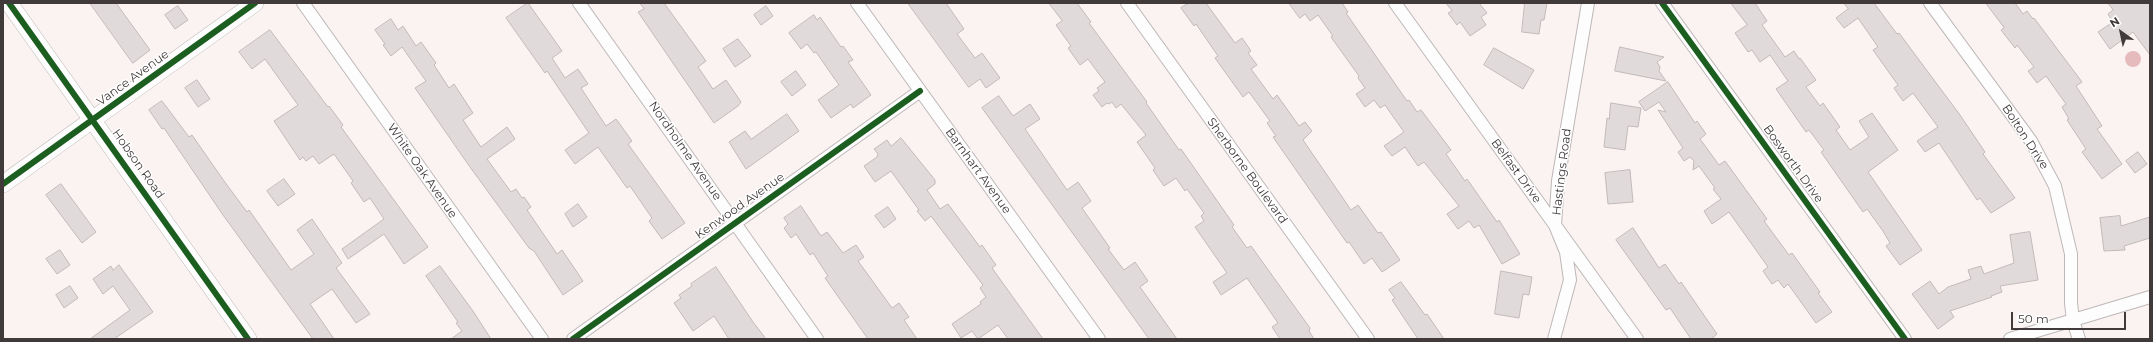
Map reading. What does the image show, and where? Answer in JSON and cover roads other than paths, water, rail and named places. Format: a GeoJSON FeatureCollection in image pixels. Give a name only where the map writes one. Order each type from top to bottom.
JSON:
{"type":"FeatureCollection","features":[{"type":"Feature","properties":{"kind":"main road","name":"Hobson Road"},"geometry":{"type":"LineString","coordinates":[[9,3],[248,339]]}},
{"type":"Feature","properties":{"kind":"main road","name":"Vance Avenue"},"geometry":{"type":"LineString","coordinates":[[3,184],[255,3]]}},
{"type":"Feature","properties":{"kind":"street","name":"White Oak Avenue"},"geometry":{"type":"LineString","coordinates":[[303,3],[542,339]]}},
{"type":"Feature","properties":{"kind":"street","name":"Nordholme Avenue"},"geometry":{"type":"LineString","coordinates":[[579,3],[817,339]]}},
{"type":"Feature","properties":{"kind":"street","name":"Barnhart Avenue"},"geometry":{"type":"LineString","coordinates":[[857,3],[1099,339]]}},
{"type":"Feature","properties":{"kind":"street","name":"Sherborne Boulevard"},"geometry":{"type":"LineString","coordinates":[[1127,3],[1368,339]]}},
{"type":"Feature","properties":{"kind":"street","name":"Belfast Drive"},"geometry":{"type":"LineString","coordinates":[[1395,3],[1637,339]]}},
{"type":"Feature","properties":{"kind":"street","name":"Hastings Road"},"geometry":{"type":"LineString","coordinates":[[1554,339],[1570,280],[1566,252],[1555,225],[1558,181],[1588,3]]}},
{"type":"Feature","properties":{"kind":"street","name":"Bosworth Drive"},"geometry":{"type":"LineString","coordinates":[[1662,3],[1905,339]]}},
{"type":"Feature","properties":{"kind":"street","name":"Bolton Drive"},"geometry":{"type":"LineString","coordinates":[[1930,3],[2031,141],[2055,186],[2071,254],[2071,303],[2073,321],[2079,339]]}},
{"type":"Feature","properties":{"kind":"street","name":"Kenwood Avenue"},"geometry":{"type":"LineString","coordinates":[[573,339],[920,90]]}},
{"type":"Feature","properties":{"kind":"street"},"geometry":{"type":"LineString","coordinates":[[2010,339],[2022,334],[2073,321],[2150,297]]}}]}
